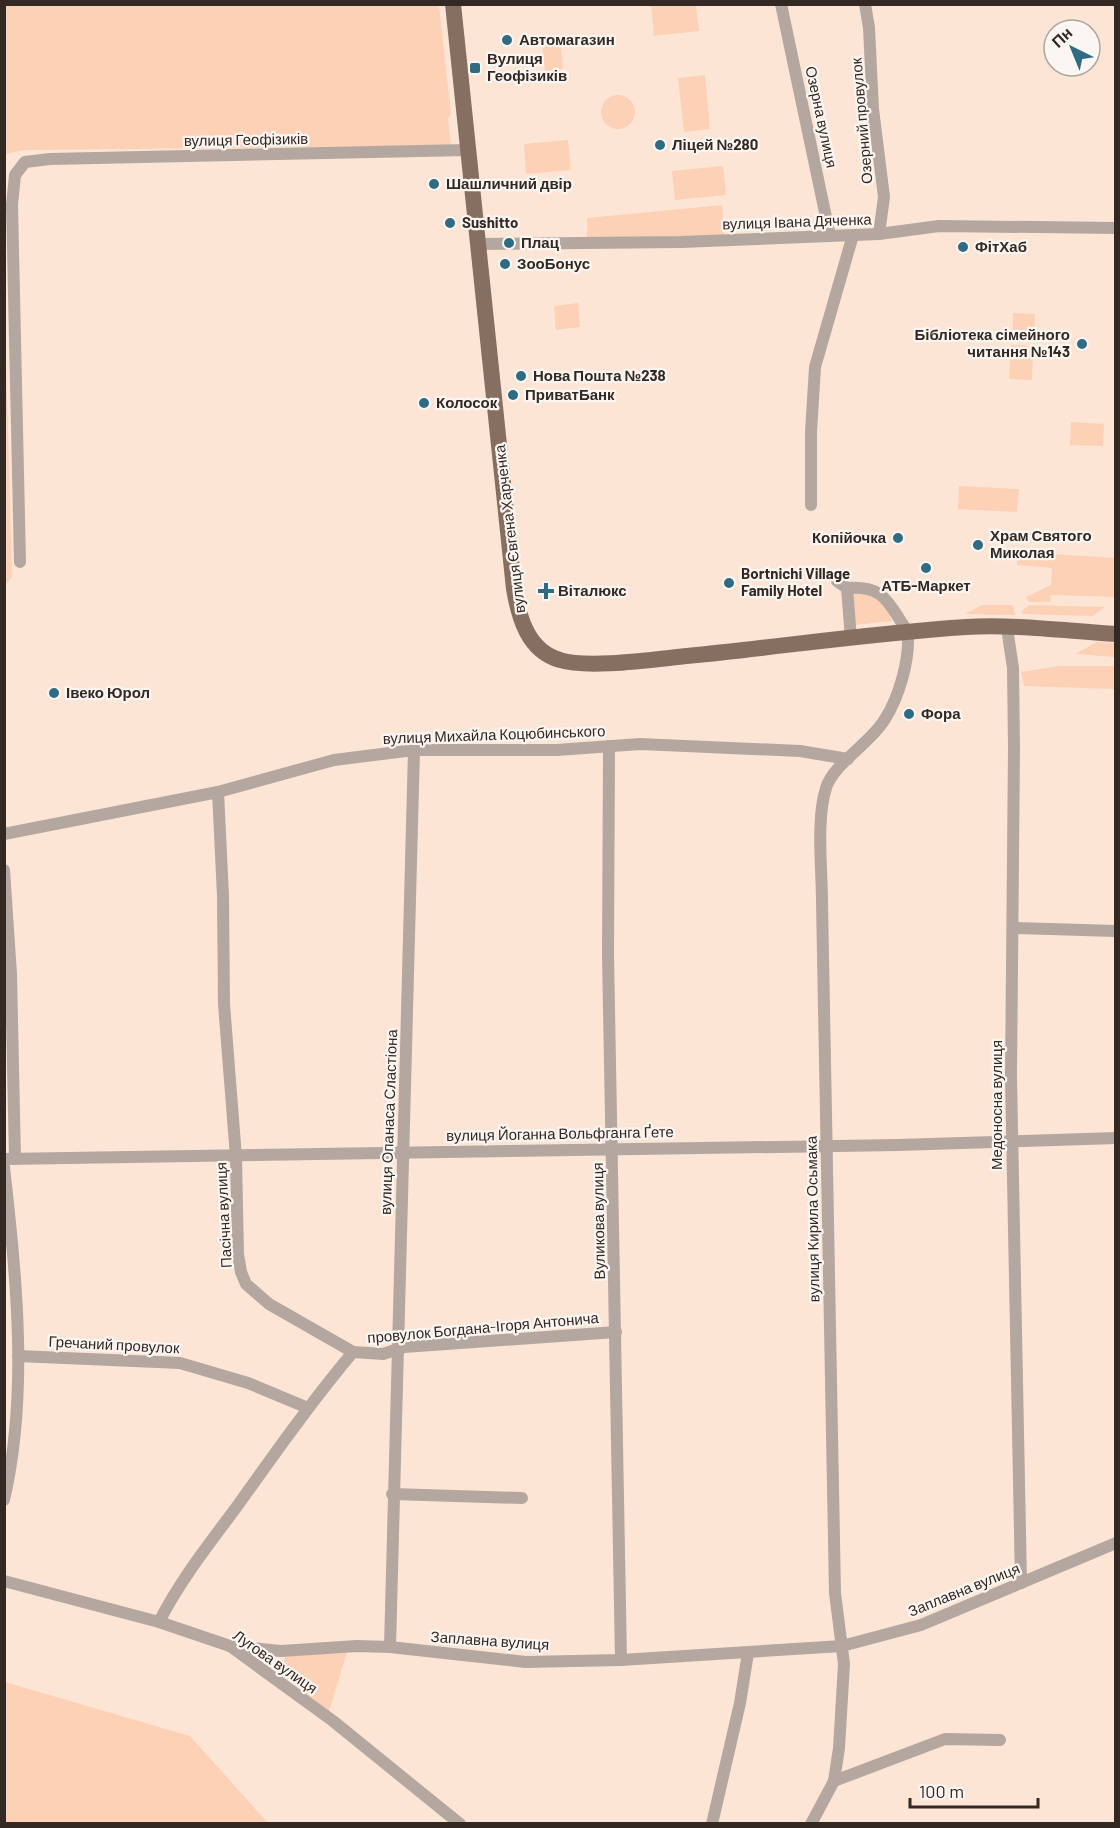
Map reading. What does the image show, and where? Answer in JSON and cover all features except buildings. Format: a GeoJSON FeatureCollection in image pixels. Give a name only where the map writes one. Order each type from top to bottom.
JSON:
{"type":"FeatureCollection","features":[{"type":"Feature","properties":{"kind":"main road","name":"вулиця Євгена Харченка"},"geometry":{"type":"LineString","coordinates":[[453,4],[514,589],[523,627],[532,640],[548,655],[562,661],[579,663],[637,661],[966,627],[1116,634]]}},
{"type":"Feature","properties":{"kind":"street","name":"Озерна вулиця"},"geometry":{"type":"LineString","coordinates":[[781,4],[830,236]]}},
{"type":"Feature","properties":{"kind":"street","name":"Озерний провулок"},"geometry":{"type":"LineString","coordinates":[[865,4],[869,28],[873,109],[884,197],[879,234]]}},
{"type":"Feature","properties":{"kind":"street","name":"вулиця Геофізиків"},"geometry":{"type":"LineString","coordinates":[[20,562],[12,205],[15,175],[25,162],[50,159],[216,154],[467,150]]}},
{"type":"Feature","properties":{"kind":"street","name":"вулиця Івана Дяченка"},"geometry":{"type":"LineString","coordinates":[[479,244],[681,242],[879,234],[939,226],[1116,228]]}},
{"type":"Feature","properties":{"kind":"street"},"geometry":{"type":"LineString","coordinates":[[811,505],[811,432],[815,367],[853,235]]}},
{"type":"Feature","properties":{"kind":"street"},"geometry":{"type":"LineString","coordinates":[[851,639],[842,585],[867,586],[887,598],[909,633]]}},
{"type":"Feature","properties":{"kind":"street","name":"Медоносна вулиця"},"geometry":{"type":"LineString","coordinates":[[1007,628],[1013,680],[1012,1141],[1021,1583]]}},
{"type":"Feature","properties":{"kind":"street","name":"вулиця Кирила Осьмака"},"geometry":{"type":"LineString","coordinates":[[811,1824],[834,1781],[844,1687],[842,1646],[835,1593],[826,1144],[823,803],[826,785],[848,759],[873,736],[886,717],[903,673],[909,633]]}},
{"type":"Feature","properties":{"kind":"street","name":"вулиця Михайла Коцюбинського"},"geometry":{"type":"LineString","coordinates":[[4,834],[218,792],[334,760],[414,750],[500,751],[640,744],[800,751],[848,759]]}},
{"type":"Feature","properties":{"kind":"street","name":"Вуликова вулиця"},"geometry":{"type":"LineString","coordinates":[[609,746],[608,955],[621,1659]]}},
{"type":"Feature","properties":{"kind":"street","name":"вулиця Опанаса Сластіона"},"geometry":{"type":"LineString","coordinates":[[390,1647],[392,1494],[404,1152],[414,750]]}},
{"type":"Feature","properties":{"kind":"street","name":"Пасічна вулиця"},"geometry":{"type":"LineString","coordinates":[[218,792],[223,896],[224,1004],[236,1157],[238,1254],[246,1284],[278,1310],[353,1352]]}},
{"type":"Feature","properties":{"kind":"street"},"geometry":{"type":"LineString","coordinates":[[4,870],[11,974],[10,1159]]}},
{"type":"Feature","properties":{"kind":"street"},"geometry":{"type":"LineString","coordinates":[[1014,928],[1116,931]]}},
{"type":"Feature","properties":{"kind":"street","name":"вулиця Йоганна Вольфганга Ґете"},"geometry":{"type":"LineString","coordinates":[[10,1159],[236,1157],[1116,1138]]}},
{"type":"Feature","properties":{"kind":"street"},"geometry":{"type":"LineString","coordinates":[[4,1167],[15,1267],[18,1356],[14,1429],[4,1500]]}},
{"type":"Feature","properties":{"kind":"street","name":"провулок Богдана-Ігоря Антонича"},"geometry":{"type":"LineString","coordinates":[[353,1352],[383,1354],[404,1347],[616,1332]]}},
{"type":"Feature","properties":{"kind":"street"},"geometry":{"type":"LineString","coordinates":[[159,1622],[201,1556],[308,1408],[353,1352]]}},
{"type":"Feature","properties":{"kind":"street","name":"Гречаний провулок"},"geometry":{"type":"LineString","coordinates":[[18,1356],[180,1363],[248,1383],[308,1408]]}},
{"type":"Feature","properties":{"kind":"street"},"geometry":{"type":"LineString","coordinates":[[392,1494],[522,1498]]}},
{"type":"Feature","properties":{"kind":"street","name":"Заплавна вулиця"},"geometry":{"type":"LineString","coordinates":[[230,1646],[280,1651],[357,1646],[390,1647],[526,1662],[748,1653],[842,1646],[921,1625],[1116,1543]]}},
{"type":"Feature","properties":{"kind":"street","name":"Лугова вулиця"},"geometry":{"type":"LineString","coordinates":[[4,1581],[159,1622],[230,1646],[333,1721],[460,1824]]}},
{"type":"Feature","properties":{"kind":"street"},"geometry":{"type":"LineString","coordinates":[[712,1824],[740,1703],[748,1653]]}},
{"type":"Feature","properties":{"kind":"street"},"geometry":{"type":"LineString","coordinates":[[834,1781],[945,1739],[1000,1740]]}},
{"type":"Feature","properties":{"kind":"shaded area"},"geometry":{"type":"Polygon","coordinates":[[[5,5],[439,5],[451,115],[448,118],[451,146],[25,150],[5,154],[5,5]]]}},
{"type":"Feature","properties":{"kind":"shaded area"},"geometry":{"type":"Polygon","coordinates":[[[651,5],[696,5],[699,31],[654,36],[651,5]]]}},
{"type":"Feature","properties":{"kind":"shaded area"},"geometry":{"type":"Polygon","coordinates":[[[560,38],[563,69],[545,71],[542,40],[560,38]]]}},
{"type":"Feature","properties":{"kind":"shaded area"},"geometry":{"type":"Polygon","coordinates":[[[705,75],[710,129],[684,132],[678,78],[705,75]]]}},
{"type":"Feature","properties":{"kind":"shaded area"},"geometry":{"type":"Polygon","coordinates":[[[618,95],[630,100],[635,112],[630,124],[618,129],[606,124],[601,112],[606,100],[618,95]]]}},
{"type":"Feature","properties":{"kind":"shaded area"},"geometry":{"type":"Polygon","coordinates":[[[568,140],[571,170],[526,174],[524,144],[568,140]]]}},
{"type":"Feature","properties":{"kind":"shaded area"},"geometry":{"type":"Polygon","coordinates":[[[723,166],[726,195],[675,200],[672,171],[723,166]]]}},
{"type":"Feature","properties":{"kind":"shaded area"},"geometry":{"type":"Polygon","coordinates":[[[722,205],[724,236],[587,238],[587,218],[722,205]]]}},
{"type":"Feature","properties":{"kind":"shaded area"},"geometry":{"type":"Polygon","coordinates":[[[4,287],[12,577],[5,585],[4,585],[4,287]]]}},
{"type":"Feature","properties":{"kind":"shaded area"},"geometry":{"type":"Polygon","coordinates":[[[578,303],[580,327],[556,330],[554,306],[578,303]]]}},
{"type":"Feature","properties":{"kind":"shaded area"},"geometry":{"type":"Polygon","coordinates":[[[1013,313],[1035,314],[1034,342],[1012,341],[1013,313]]]}},
{"type":"Feature","properties":{"kind":"shaded area"},"geometry":{"type":"Polygon","coordinates":[[[1011,345],[1033,346],[1032,380],[1009,379],[1011,345]]]}},
{"type":"Feature","properties":{"kind":"shaded area"},"geometry":{"type":"Polygon","coordinates":[[[1071,422],[1104,424],[1103,446],[1070,445],[1071,422]]]}},
{"type":"Feature","properties":{"kind":"shaded area"},"geometry":{"type":"Polygon","coordinates":[[[959,486],[1019,489],[1017,512],[958,509],[959,486]]]}},
{"type":"Feature","properties":{"kind":"shaded area"},"geometry":{"type":"Polygon","coordinates":[[[1018,552],[1115,558],[1115,597],[1051,595],[1050,602],[1029,602],[1026,597],[1051,585],[1052,568],[1017,565],[1018,552]]]}},
{"type":"Feature","properties":{"kind":"shaded area"},"geometry":{"type":"Polygon","coordinates":[[[863,591],[887,605],[892,621],[854,625],[850,594],[863,591]]]}},
{"type":"Feature","properties":{"kind":"shaded area"},"geometry":{"type":"Polygon","coordinates":[[[982,605],[1013,605],[1015,615],[965,614],[982,605]]]}},
{"type":"Feature","properties":{"kind":"shaded area"},"geometry":{"type":"Polygon","coordinates":[[[1029,605],[1105,607],[1093,616],[1022,614],[1022,611],[1029,605]]]}},
{"type":"Feature","properties":{"kind":"shaded area"},"geometry":{"type":"Polygon","coordinates":[[[1097,642],[1115,643],[1115,657],[1075,654],[1097,642]]]}},
{"type":"Feature","properties":{"kind":"shaded area"},"geometry":{"type":"Polygon","coordinates":[[[1059,666],[1115,666],[1115,689],[1024,686],[1021,672],[1059,666]]]}},
{"type":"Feature","properties":{"kind":"shaded area"},"geometry":{"type":"Polygon","coordinates":[[[347,1652],[329,1712],[280,1673],[286,1655],[347,1652]]]}},
{"type":"Feature","properties":{"kind":"shaded area"},"geometry":{"type":"Polygon","coordinates":[[[5,1682],[190,1736],[268,1823],[5,1823],[5,1682]]]}},
{"type":"Feature","properties":{"kind":"place","name":"Автомагазин"},"geometry":{"type":"Point","coordinates":[507,40]}},
{"type":"Feature","properties":{"kind":"place","name":"Вулиця Геофізиків"},"geometry":{"type":"Point","coordinates":[475,68]}},
{"type":"Feature","properties":{"kind":"place","name":"Ліцей №280"},"geometry":{"type":"Point","coordinates":[660,145]}},
{"type":"Feature","properties":{"kind":"place","name":"Шашличний двір"},"geometry":{"type":"Point","coordinates":[434,184]}},
{"type":"Feature","properties":{"kind":"place","name":"Sushitto"},"geometry":{"type":"Point","coordinates":[450,223]}},
{"type":"Feature","properties":{"kind":"place","name":"Плац"},"geometry":{"type":"Point","coordinates":[509,243]}},
{"type":"Feature","properties":{"kind":"place","name":"ФітХаб"},"geometry":{"type":"Point","coordinates":[963,247]}},
{"type":"Feature","properties":{"kind":"place","name":"ЗооБонус"},"geometry":{"type":"Point","coordinates":[505,264]}},
{"type":"Feature","properties":{"kind":"place","name":"Бібліотека сімейного читання №143"},"geometry":{"type":"Point","coordinates":[1082,344]}},
{"type":"Feature","properties":{"kind":"place","name":"Нова Пошта №238"},"geometry":{"type":"Point","coordinates":[521,376]}},
{"type":"Feature","properties":{"kind":"place","name":"ПриватБанк"},"geometry":{"type":"Point","coordinates":[513,395]}},
{"type":"Feature","properties":{"kind":"place","name":"Колосок"},"geometry":{"type":"Point","coordinates":[424,403]}},
{"type":"Feature","properties":{"kind":"place","name":"Копійочка"},"geometry":{"type":"Point","coordinates":[898,538]}},
{"type":"Feature","properties":{"kind":"place","name":"Храм Святого Миколая"},"geometry":{"type":"Point","coordinates":[978,545]}},
{"type":"Feature","properties":{"kind":"place","name":"АТБ-Маркет"},"geometry":{"type":"Point","coordinates":[926,568]}},
{"type":"Feature","properties":{"kind":"place","name":"Bortnichi Village Family Hotel"},"geometry":{"type":"Point","coordinates":[729,583]}},
{"type":"Feature","properties":{"kind":"place","name":"Віталюкс"},"geometry":{"type":"Point","coordinates":[546,591]}},
{"type":"Feature","properties":{"kind":"place","name":"Івеко Юрол"},"geometry":{"type":"Point","coordinates":[54,693]}},
{"type":"Feature","properties":{"kind":"place","name":"Фора"},"geometry":{"type":"Point","coordinates":[909,714]}}]}
